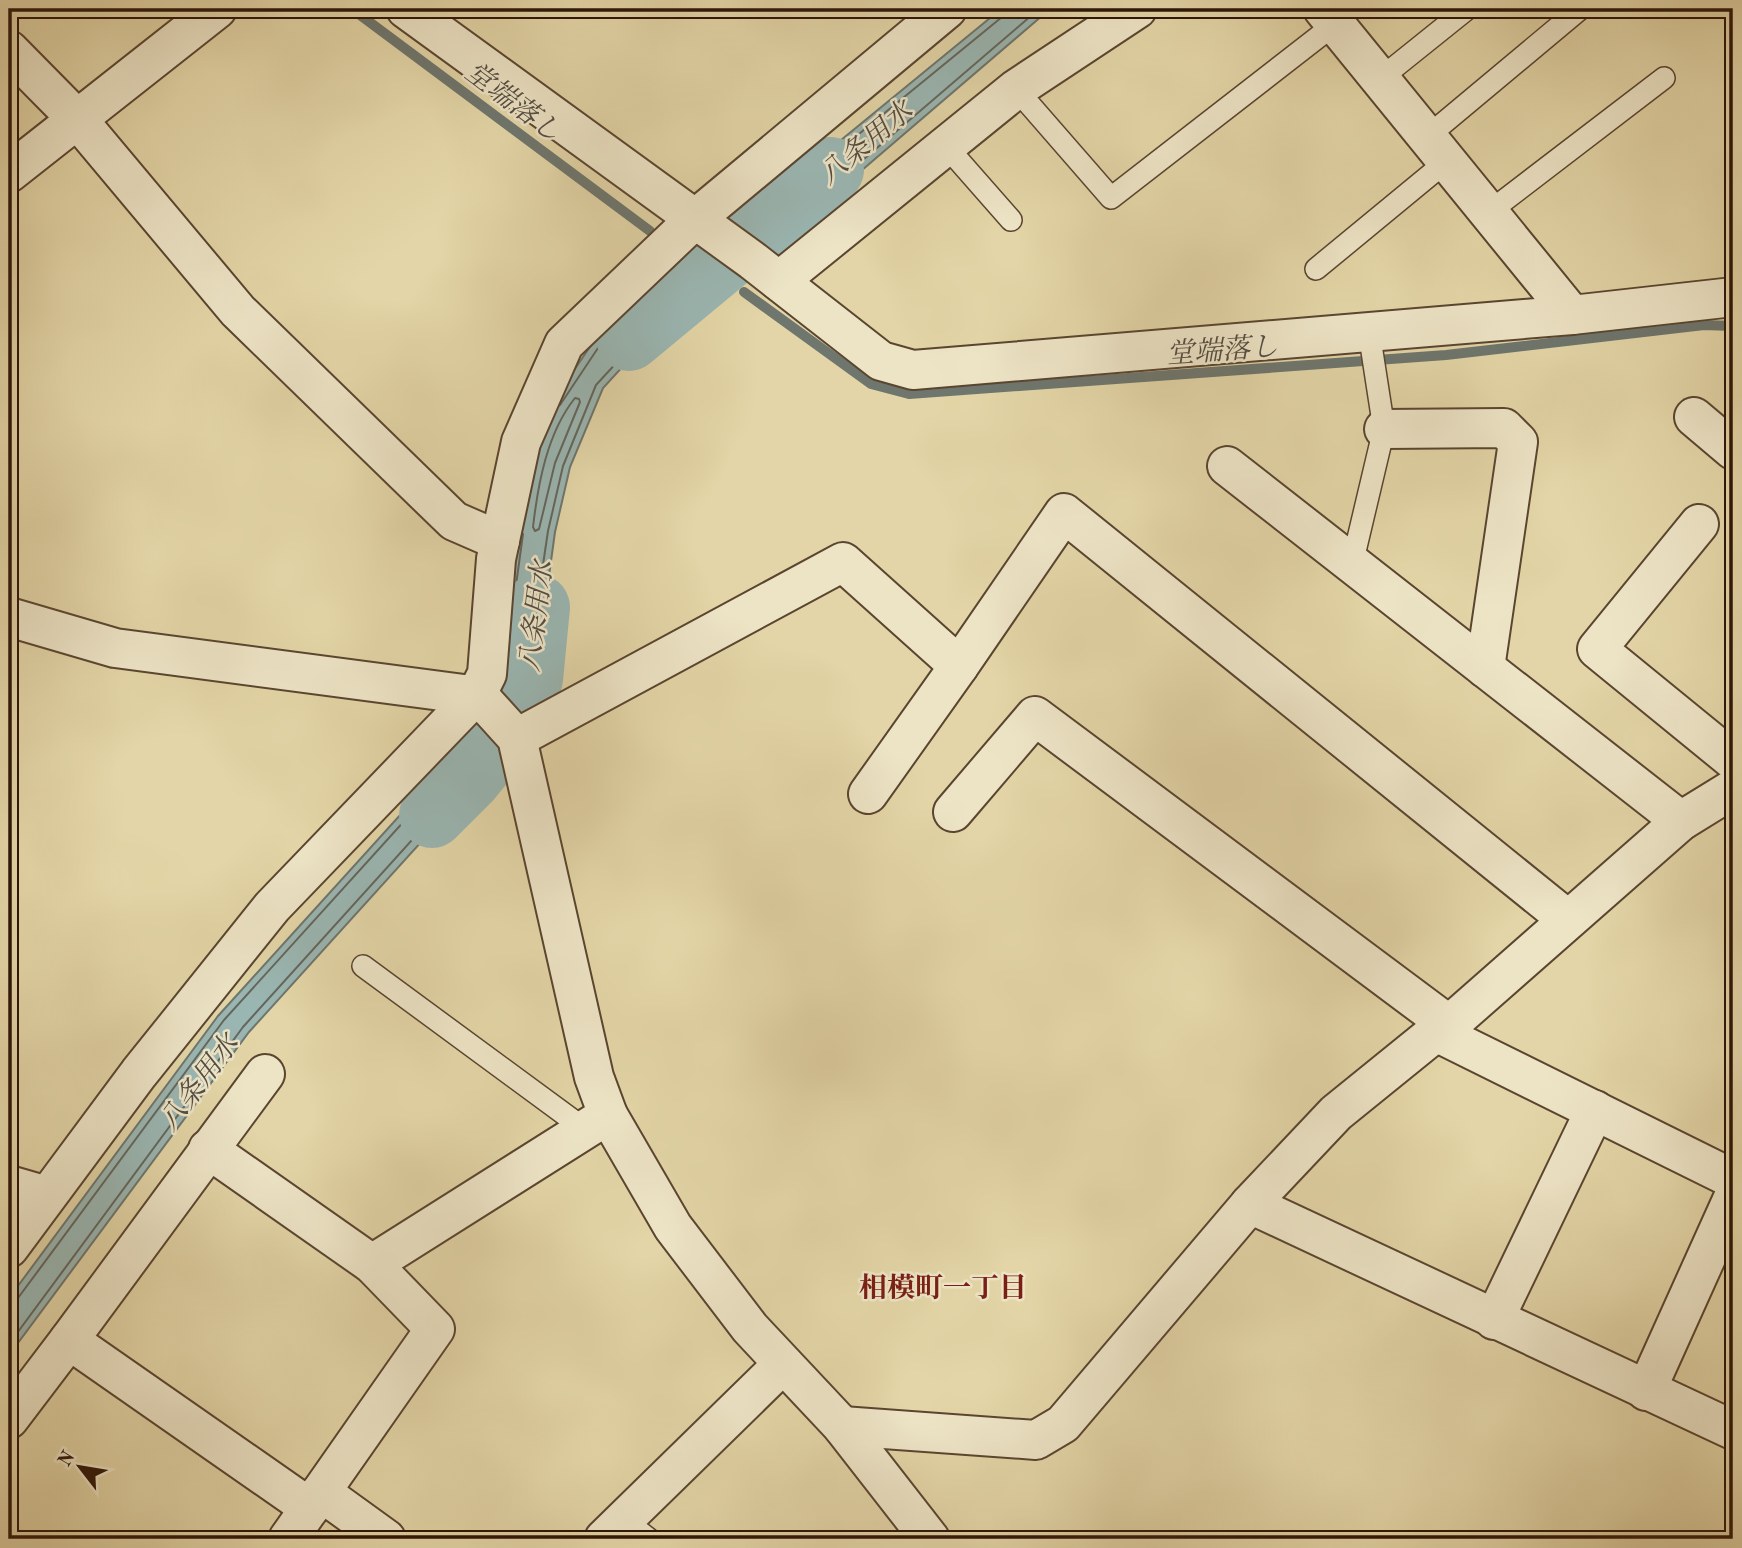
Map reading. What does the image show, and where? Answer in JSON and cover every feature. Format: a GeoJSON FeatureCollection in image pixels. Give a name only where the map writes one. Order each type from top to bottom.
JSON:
{"type":"FeatureCollection","features":[{"type":"Feature","properties":{"kind":"street"},"geometry":{"type":"LineString","coordinates":[[9,173],[216,9]]}},
{"type":"Feature","properties":{"kind":"street"},"geometry":{"type":"LineString","coordinates":[[406,9],[766,271],[881,361],[912,370],[1370,334],[1733,297]]}},
{"type":"Feature","properties":{"kind":"street"},"geometry":{"type":"LineString","coordinates":[[9,1248],[139,1073],[272,907],[478,695],[487,674],[496,559],[521,442],[564,344],[947,9]]}},
{"type":"Feature","properties":{"kind":"street"},"geometry":{"type":"LineString","coordinates":[[766,271],[946,146],[1016,89],[1137,9]]}},
{"type":"Feature","properties":{"kind":"street"},"geometry":{"type":"LineString","coordinates":[[1329,16],[1572,315]]}},
{"type":"Feature","properties":{"kind":"street"},"geometry":{"type":"LineString","coordinates":[[9,50],[78,120],[238,311],[454,521],[500,541]]}},
{"type":"Feature","properties":{"kind":"street"},"geometry":{"type":"LineString","coordinates":[[1694,417],[1733,450]]}},
{"type":"Feature","properties":{"kind":"street"},"geometry":{"type":"LineString","coordinates":[[1384,429],[1504,428],[1518,442],[1485,668]]}},
{"type":"Feature","properties":{"kind":"street"},"geometry":{"type":"LineString","coordinates":[[1227,466],[1681,821]]}},
{"type":"Feature","properties":{"kind":"street"},"geometry":{"type":"LineString","coordinates":[[868,794],[1064,513],[1567,919]]}},
{"type":"Feature","properties":{"kind":"street"},"geometry":{"type":"LineString","coordinates":[[1699,524],[1597,649],[1733,760]]}},
{"type":"Feature","properties":{"kind":"street"},"geometry":{"type":"LineString","coordinates":[[516,737],[843,562],[959,666]]}},
{"type":"Feature","properties":{"kind":"street"},"geometry":{"type":"LineString","coordinates":[[9,617],[115,648],[478,695],[516,737],[594,1076],[597,1123],[750,1328],[842,1426],[930,1539]]}},
{"type":"Feature","properties":{"kind":"street"},"geometry":{"type":"LineString","coordinates":[[953,812],[1035,716],[1442,1028],[1595,1110],[1733,1179]]}},
{"type":"Feature","properties":{"kind":"street"},"geometry":{"type":"LineString","coordinates":[[842,1426],[1036,1440],[1063,1424],[1250,1204],[1336,1112],[1442,1028],[1681,821],[1733,789]]}},
{"type":"Feature","properties":{"kind":"street"},"geometry":{"type":"LineString","coordinates":[[9,1419],[265,1074]]}},
{"type":"Feature","properties":{"kind":"street"},"geometry":{"type":"LineString","coordinates":[[1494,1320],[1595,1110]]}},
{"type":"Feature","properties":{"kind":"street"},"geometry":{"type":"LineString","coordinates":[[372,1264],[597,1123]]}},
{"type":"Feature","properties":{"kind":"street"},"geometry":{"type":"LineString","coordinates":[[208,1149],[372,1264],[435,1329],[288,1539]]}},
{"type":"Feature","properties":{"kind":"street"},"geometry":{"type":"LineString","coordinates":[[9,1185],[47,1196]]}},
{"type":"Feature","properties":{"kind":"street"},"geometry":{"type":"LineString","coordinates":[[1646,1391],[1733,1198]]}},
{"type":"Feature","properties":{"kind":"street"},"geometry":{"type":"LineString","coordinates":[[1250,1204],[1733,1430]]}},
{"type":"Feature","properties":{"kind":"street"},"geometry":{"type":"LineString","coordinates":[[69,1340],[316,1500],[386,1539]]}},
{"type":"Feature","properties":{"kind":"street"},"geometry":{"type":"LineString","coordinates":[[625,1532],[783,1364]]}},
{"type":"Feature","properties":{"kind":"lane"},"geometry":{"type":"LineString","coordinates":[[1381,78],[1467,9]]}},
{"type":"Feature","properties":{"kind":"lane"},"geometry":{"type":"LineString","coordinates":[[1317,269],[1580,9]]}},
{"type":"Feature","properties":{"kind":"lane"},"geometry":{"type":"LineString","coordinates":[[1016,89],[1111,198],[1329,16]]}},
{"type":"Feature","properties":{"kind":"lane"},"geometry":{"type":"LineString","coordinates":[[1489,212],[1664,78]]}},
{"type":"Feature","properties":{"kind":"lane"},"geometry":{"type":"LineString","coordinates":[[946,146],[1011,220]]}},
{"type":"Feature","properties":{"kind":"lane"},"geometry":{"type":"LineString","coordinates":[[1352,564],[1384,429],[1370,334]]}},
{"type":"Feature","properties":{"kind":"lane"},"geometry":{"type":"LineString","coordinates":[[363,966],[597,1123]]}},
{"type":"Feature","properties":{"kind":"water"},"geometry":{"type":"Polygon","coordinates":[[[1001,9],[1050,9],[777,243],[747,217],[1001,9]]]}},
{"type":"Feature","properties":{"kind":"water"},"geometry":{"type":"Polygon","coordinates":[[[675,263],[715,289],[647,340],[603,388],[570,467],[555,532],[531,706],[507,684],[520,640],[505,616],[536,434],[559,392],[594,341],[675,263]]]}},
{"type":"Feature","properties":{"kind":"water"},"geometry":{"type":"Polygon","coordinates":[[[484,736],[499,756],[249,1032],[9,1355],[9,1298],[218,1016],[421,792],[484,736]]]}},
{"type":"Feature","properties":{"kind":"waterway","name":"堂端落し"},"geometry":{"type":"LineString","coordinates":[[352,9],[650,231]]}},
{"type":"Feature","properties":{"kind":"waterway","name":"八条用水"},"geometry":{"type":"LineString","coordinates":[[629,338],[831,170]]}},
{"type":"Feature","properties":{"kind":"waterway","name":"堂端落し"},"geometry":{"type":"LineString","coordinates":[[744,292],[871,384],[909,394],[1446,355],[1704,325],[1733,326]]}},
{"type":"Feature","properties":{"kind":"waterway","name":"八条用水"},"geometry":{"type":"LineString","coordinates":[[432,815],[468,779],[500,740],[530,679],[537,607]]}},
{"type":"Feature","properties":{"kind":"district","name":"相模町一丁目"},"geometry":{"type":"Point","coordinates":[943,1287]}}]}
